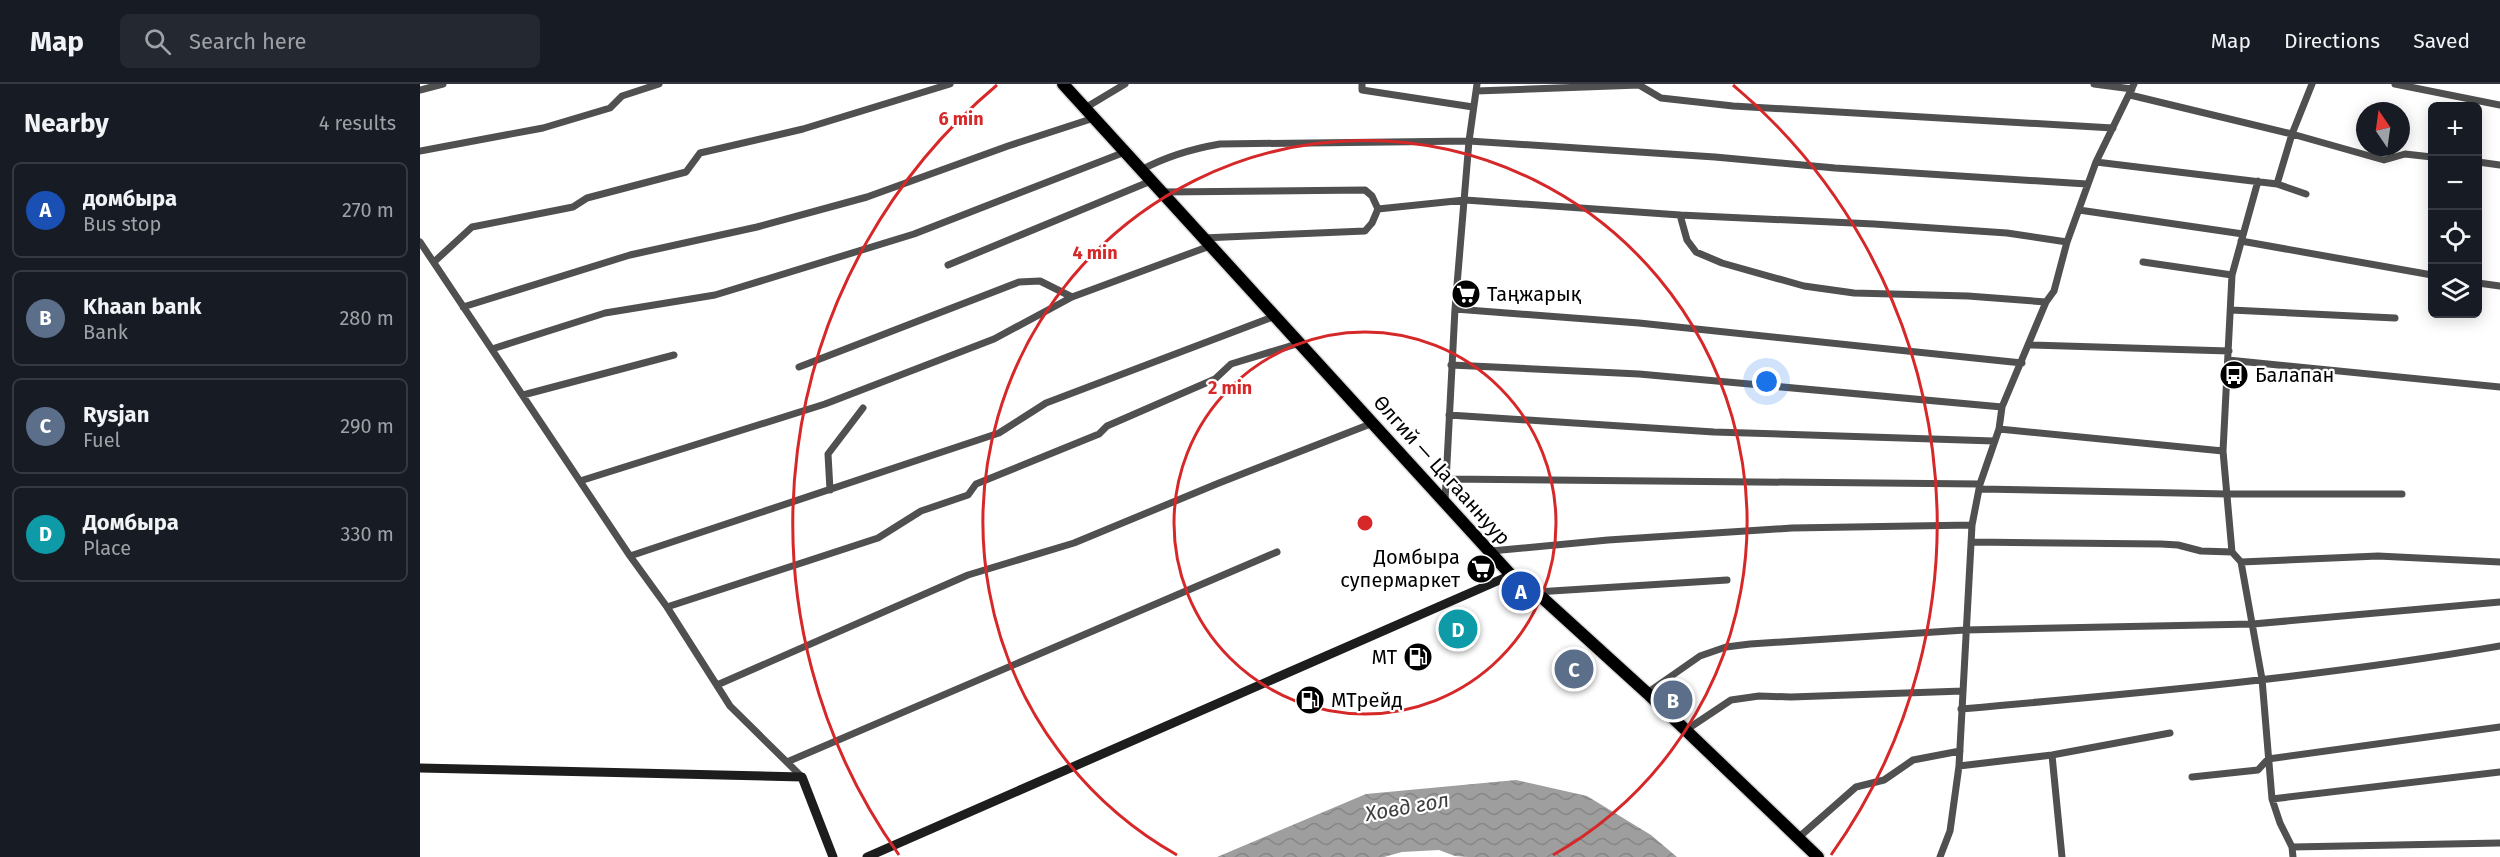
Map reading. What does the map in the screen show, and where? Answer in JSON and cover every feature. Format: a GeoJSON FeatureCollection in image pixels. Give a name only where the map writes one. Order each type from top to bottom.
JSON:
{"type":"FeatureCollection","features":[{"type":"Feature","properties":{"kind":"highway","name":"Өлгий — Цагааннуур"},"geometry":{"type":"LineString","coordinates":[[1063,84],[1511,575],[1536,592],[1647,693],[1818,857]]}},
{"type":"Feature","properties":{"kind":"street"},"geometry":{"type":"LineString","coordinates":[[420,90],[443,84]]}},
{"type":"Feature","properties":{"kind":"street"},"geometry":{"type":"LineString","coordinates":[[420,151],[543,128],[610,108],[622,96],[659,84]]}},
{"type":"Feature","properties":{"kind":"street"},"geometry":{"type":"LineString","coordinates":[[434,262],[472,227],[573,207],[587,198],[686,172],[700,153],[803,129],[950,84]]}},
{"type":"Feature","properties":{"kind":"street"},"geometry":{"type":"LineString","coordinates":[[1084,108],[1125,84]]}},
{"type":"Feature","properties":{"kind":"street"},"geometry":{"type":"LineString","coordinates":[[1362,84],[1362,90],[1473,106]]}},
{"type":"Feature","properties":{"kind":"street"},"geometry":{"type":"LineString","coordinates":[[2094,84],[2132,89],[2384,160],[2405,154],[2428,156]]}},
{"type":"Feature","properties":{"kind":"street"},"geometry":{"type":"LineString","coordinates":[[2277,184],[2292,134],[2312,84]]}},
{"type":"Feature","properties":{"kind":"street"},"geometry":{"type":"LineString","coordinates":[[2395,84],[2500,105]]}},
{"type":"Feature","properties":{"kind":"street"},"geometry":{"type":"LineString","coordinates":[[1445,501],[1455,309],[1469,141],[1476,87],[1640,85],[1660,98],[1733,106],[2113,128]]}},
{"type":"Feature","properties":{"kind":"street"},"geometry":{"type":"LineString","coordinates":[[1940,857],[1950,831],[1959,766],[1972,525],[1980,486],[1999,429],[2002,407],[2030,345],[2046,302],[2054,291],[2067,242],[2087,184],[2132,89]]}},
{"type":"Feature","properties":{"kind":"street"},"geometry":{"type":"LineString","coordinates":[[464,307],[630,255],[757,227],[867,197],[1008,146],[1094,118]]}},
{"type":"Feature","properties":{"kind":"street"},"geometry":{"type":"LineString","coordinates":[[1141,170],[1167,156],[1193,148],[1220,144],[1469,141],[2087,184]]}},
{"type":"Feature","properties":{"kind":"street"},"geometry":{"type":"LineString","coordinates":[[492,349],[605,313],[715,295],[915,234],[1125,152]]}},
{"type":"Feature","properties":{"kind":"street"},"geometry":{"type":"LineString","coordinates":[[2096,162],[2258,181],[2277,184],[2306,194]]}},
{"type":"Feature","properties":{"kind":"street"},"geometry":{"type":"LineString","coordinates":[[2482,163],[2500,165]]}},
{"type":"Feature","properties":{"kind":"street"},"geometry":{"type":"LineString","coordinates":[[948,265],[1151,181]]}},
{"type":"Feature","properties":{"kind":"street"},"geometry":{"type":"LineString","coordinates":[[2258,181],[2232,275],[2223,451],[2232,552],[2241,562],[2262,679],[2272,800],[2292,847],[2293,857]]}},
{"type":"Feature","properties":{"kind":"street"},"geometry":{"type":"LineString","coordinates":[[580,481],[825,404],[994,339],[1072,297],[1207,242],[1365,231],[1378,209],[1372,196],[1365,190],[1162,192]]}},
{"type":"Feature","properties":{"kind":"street"},"geometry":{"type":"LineString","coordinates":[[1378,209],[1465,200],[1680,215],[2007,233],[2067,242]]}},
{"type":"Feature","properties":{"kind":"street"},"geometry":{"type":"LineString","coordinates":[[2079,210],[2242,238],[2428,274]]}},
{"type":"Feature","properties":{"kind":"street"},"geometry":{"type":"LineString","coordinates":[[1680,215],[1687,240],[1696,252],[1722,263],[1804,286],[1854,293],[1968,296],[2046,302]]}},
{"type":"Feature","properties":{"kind":"street"},"geometry":{"type":"LineString","coordinates":[[420,242],[630,556],[667,607],[730,706],[802,777],[833,857]]}},
{"type":"Feature","properties":{"kind":"street"},"geometry":{"type":"LineString","coordinates":[[2143,262],[2232,275]]}},
{"type":"Feature","properties":{"kind":"street"},"geometry":{"type":"LineString","coordinates":[[799,367],[1019,282],[1040,281],[1072,297]]}},
{"type":"Feature","properties":{"kind":"street"},"geometry":{"type":"LineString","coordinates":[[2482,284],[2500,286]]}},
{"type":"Feature","properties":{"kind":"street"},"geometry":{"type":"LineString","coordinates":[[1455,309],[1639,323],[2022,363]]}},
{"type":"Feature","properties":{"kind":"street"},"geometry":{"type":"LineString","coordinates":[[2231,310],[2395,318]]}},
{"type":"Feature","properties":{"kind":"street"},"geometry":{"type":"LineString","coordinates":[[630,556],[999,433],[1046,403],[1275,316]]}},
{"type":"Feature","properties":{"kind":"street"},"geometry":{"type":"LineString","coordinates":[[667,607],[878,538],[921,511],[968,495],[976,484],[1099,434],[1107,426],[1215,379],[1231,364],[1300,343]]}},
{"type":"Feature","properties":{"kind":"street"},"geometry":{"type":"LineString","coordinates":[[2030,345],[2229,351]]}},
{"type":"Feature","properties":{"kind":"street"},"geometry":{"type":"LineString","coordinates":[[523,396],[674,355]]}},
{"type":"Feature","properties":{"kind":"street"},"geometry":{"type":"LineString","coordinates":[[2228,360],[2500,387]]}},
{"type":"Feature","properties":{"kind":"street"},"geometry":{"type":"LineString","coordinates":[[1451,365],[1639,374],[2002,407]]}},
{"type":"Feature","properties":{"kind":"street"},"geometry":{"type":"LineString","coordinates":[[830,490],[828,454],[863,408]]}},
{"type":"Feature","properties":{"kind":"street"},"geometry":{"type":"LineString","coordinates":[[1449,415],[1725,433],[1994,441]]}},
{"type":"Feature","properties":{"kind":"street"},"geometry":{"type":"LineString","coordinates":[[717,685],[968,575],[1074,543],[1373,423]]}},
{"type":"Feature","properties":{"kind":"street"},"geometry":{"type":"LineString","coordinates":[[1999,429],[2223,451]]}},
{"type":"Feature","properties":{"kind":"street"},"geometry":{"type":"LineString","coordinates":[[1446,479],[1980,486],[2227,494],[2402,494]]}},
{"type":"Feature","properties":{"kind":"street"},"geometry":{"type":"LineString","coordinates":[[1491,551],[1608,540],[1792,528],[1972,525]]}},
{"type":"Feature","properties":{"kind":"street"},"geometry":{"type":"LineString","coordinates":[[1971,542],[2169,544],[2201,551],[2232,552]]}},
{"type":"Feature","properties":{"kind":"street"},"geometry":{"type":"LineString","coordinates":[[787,762],[1277,552]]}},
{"type":"Feature","properties":{"kind":"street"},"geometry":{"type":"LineString","coordinates":[[2241,562],[2378,556],[2500,562]]}},
{"type":"Feature","properties":{"kind":"street"},"geometry":{"type":"LineString","coordinates":[[867,857],[1511,575]]}},
{"type":"Feature","properties":{"kind":"street"},"geometry":{"type":"LineString","coordinates":[[1536,592],[1727,580]]}},
{"type":"Feature","properties":{"kind":"street"},"geometry":{"type":"LineString","coordinates":[[1647,693],[1700,656],[1726,647],[1750,644],[1965,630],[2253,624],[2500,602]]}},
{"type":"Feature","properties":{"kind":"street"},"geometry":{"type":"LineString","coordinates":[[1961,709],[2217,686],[2500,646]]}},
{"type":"Feature","properties":{"kind":"street"},"geometry":{"type":"LineString","coordinates":[[1686,730],[1731,700],[1759,696],[1963,691]]}},
{"type":"Feature","properties":{"kind":"street"},"geometry":{"type":"LineString","coordinates":[[2192,777],[2258,770],[2268,759],[2500,727]]}},
{"type":"Feature","properties":{"kind":"street"},"geometry":{"type":"LineString","coordinates":[[1959,766],[2052,755],[2170,732]]}},
{"type":"Feature","properties":{"kind":"street"},"geometry":{"type":"LineString","coordinates":[[1798,838],[1856,787],[1884,780],[1912,760],[1960,751]]}},
{"type":"Feature","properties":{"kind":"street"},"geometry":{"type":"LineString","coordinates":[[2052,755],[2062,857]]}},
{"type":"Feature","properties":{"kind":"street"},"geometry":{"type":"LineString","coordinates":[[420,768],[802,777]]}},
{"type":"Feature","properties":{"kind":"street"},"geometry":{"type":"LineString","coordinates":[[2272,800],[2500,772]]}},
{"type":"Feature","properties":{"kind":"street"},"geometry":{"type":"LineString","coordinates":[[2292,847],[2500,843]]}},
{"type":"Feature","properties":{"kind":"water","name":"Ховд гол"},"geometry":{"type":"Polygon","coordinates":[[[1516,780],[1587,796],[1651,835],[1677,857],[1468,857],[1455,856],[1439,850],[1402,852],[1384,857],[1217,857],[1366,794],[1516,780]]]}},
{"type":"Feature","properties":{"kind":"place","name":"Таңжарық"},"geometry":{"type":"Point","coordinates":[1466,294]}},
{"type":"Feature","properties":{"kind":"place","name":"Балапан"},"geometry":{"type":"Point","coordinates":[2234,375]}},
{"type":"Feature","properties":{"kind":"place","name":"Домбыра супермаркет"},"geometry":{"type":"Point","coordinates":[1481,569]}},
{"type":"Feature","properties":{"kind":"place","name":"домбыра"},"geometry":{"type":"Point","coordinates":[1521,591]}},
{"type":"Feature","properties":{"kind":"place","name":"Домбыра"},"geometry":{"type":"Point","coordinates":[1458,629]}},
{"type":"Feature","properties":{"kind":"place","name":"МТ"},"geometry":{"type":"Point","coordinates":[1418,657]}},
{"type":"Feature","properties":{"kind":"place","name":"Rysjan"},"geometry":{"type":"Point","coordinates":[1574,669]}},
{"type":"Feature","properties":{"kind":"place","name":"MTрейд"},"geometry":{"type":"Point","coordinates":[1310,700]}},
{"type":"Feature","properties":{"kind":"place","name":"Khaan bank"},"geometry":{"type":"Point","coordinates":[1673,700]}}]}
